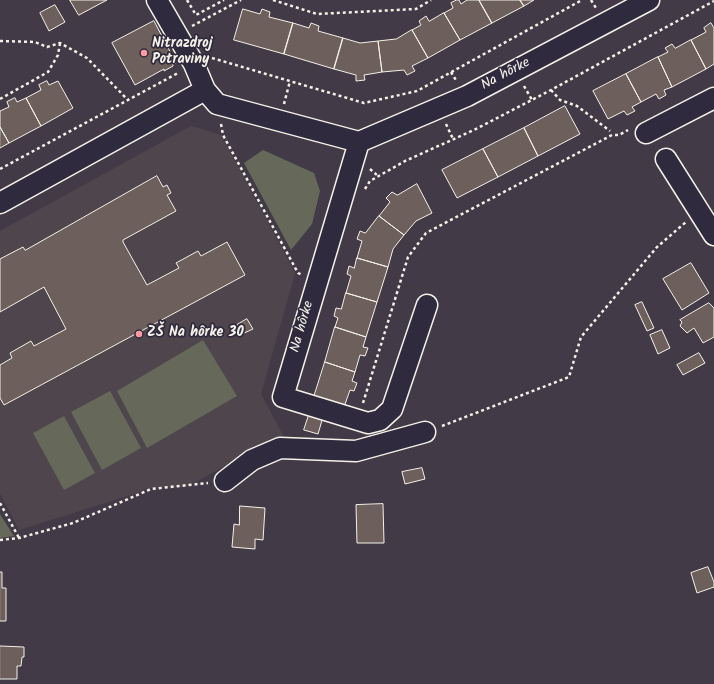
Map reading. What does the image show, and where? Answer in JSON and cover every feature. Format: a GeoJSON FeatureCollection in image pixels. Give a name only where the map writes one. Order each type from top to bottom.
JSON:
{"type":"FeatureCollection","features":[{"type":"Feature","properties":{"kind":"street"},"geometry":{"type":"LineString","coordinates":[[158,0],[211,97],[279,121],[358,142]]}},
{"type":"Feature","properties":{"kind":"street","name":"Na hôrke"},"geometry":{"type":"LineString","coordinates":[[380,420],[368,423],[283,397],[358,142],[467,96],[649,0]]}},
{"type":"Feature","properties":{"kind":"street"},"geometry":{"type":"LineString","coordinates":[[0,203],[211,97]]}},
{"type":"Feature","properties":{"kind":"street"},"geometry":{"type":"LineString","coordinates":[[638,131],[714,98]]}},
{"type":"Feature","properties":{"kind":"street"},"geometry":{"type":"LineString","coordinates":[[666,159],[714,235]]}},
{"type":"Feature","properties":{"kind":"street"},"geometry":{"type":"LineString","coordinates":[[387,442],[380,420],[392,409],[427,305]]}},
{"type":"Feature","properties":{"kind":"street"},"geometry":{"type":"LineString","coordinates":[[225,481],[252,460],[280,448],[356,451],[425,432]]}},
{"type":"Feature","properties":{"kind":"path"},"geometry":{"type":"LineString","coordinates":[[187,0],[196,15],[224,0]]}},
{"type":"Feature","properties":{"kind":"path"},"geometry":{"type":"LineString","coordinates":[[188,28],[241,0]]}},
{"type":"Feature","properties":{"kind":"path"},"geometry":{"type":"LineString","coordinates":[[273,0],[317,14],[416,9],[431,0]]}},
{"type":"Feature","properties":{"kind":"path"},"geometry":{"type":"LineString","coordinates":[[215,59],[364,103],[417,91],[582,0]]}},
{"type":"Feature","properties":{"kind":"path"},"geometry":{"type":"LineString","coordinates":[[363,192],[370,181],[405,161],[474,130],[551,90],[714,1]]}},
{"type":"Feature","properties":{"kind":"path"},"geometry":{"type":"LineString","coordinates":[[0,41],[35,42],[47,48],[60,43]]}},
{"type":"Feature","properties":{"kind":"path"},"geometry":{"type":"LineString","coordinates":[[60,43],[87,58],[127,99]]}},
{"type":"Feature","properties":{"kind":"path"},"geometry":{"type":"LineString","coordinates":[[0,99],[48,72],[58,55],[60,43]]}},
{"type":"Feature","properties":{"kind":"path"},"geometry":{"type":"LineString","coordinates":[[0,169],[194,64]]}},
{"type":"Feature","properties":{"kind":"path"},"geometry":{"type":"LineString","coordinates":[[279,121],[290,81]]}},
{"type":"Feature","properties":{"kind":"path"},"geometry":{"type":"LineString","coordinates":[[551,90],[560,100],[577,106],[610,131]]}},
{"type":"Feature","properties":{"kind":"path"},"geometry":{"type":"LineString","coordinates":[[211,97],[223,135],[298,273],[317,279]]}},
{"type":"Feature","properties":{"kind":"path"},"geometry":{"type":"LineString","coordinates":[[362,406],[408,257],[426,233],[612,135],[638,131]]}},
{"type":"Feature","properties":{"kind":"path"},"geometry":{"type":"LineString","coordinates":[[425,432],[569,377],[581,337],[657,247],[699,211]]}},
{"type":"Feature","properties":{"kind":"path"},"geometry":{"type":"LineString","coordinates":[[0,540],[19,538],[73,523],[151,489],[225,481]]}},
{"type":"Feature","properties":{"kind":"path"},"geometry":{"type":"LineString","coordinates":[[0,504],[19,538]]}},
{"type":"Feature","properties":{"kind":"shaded area","name":"ZŠ Na hôrke 30"},"geometry":{"type":"Polygon","coordinates":[[[191,126],[221,135],[295,273],[261,394],[283,435],[186,487],[147,488],[140,492],[19,530],[0,493],[0,231],[191,126]]]}},
{"type":"Feature","properties":{"kind":"green space"},"geometry":{"type":"Polygon","coordinates":[[[263,150],[314,173],[320,191],[312,224],[291,250],[244,163],[263,150]]]}},
{"type":"Feature","properties":{"kind":"green space"},"geometry":{"type":"Polygon","coordinates":[[[203,340],[237,396],[147,448],[117,391],[203,340]]]}},
{"type":"Feature","properties":{"kind":"green space"},"geometry":{"type":"Polygon","coordinates":[[[110,391],[141,448],[102,470],[71,412],[110,391]]]}},
{"type":"Feature","properties":{"kind":"green space"},"geometry":{"type":"Polygon","coordinates":[[[64,416],[95,473],[64,490],[33,433],[64,416]]]}},
{"type":"Feature","properties":{"kind":"green space"},"geometry":{"type":"Polygon","coordinates":[[[0,514],[14,536],[0,538],[0,514]]]}},
{"type":"Feature","properties":{"kind":"building"},"geometry":{"type":"Polygon","coordinates":[[[70,0],[107,0],[79,15],[70,0]]]}},
{"type":"Feature","properties":{"kind":"building"},"geometry":{"type":"Polygon","coordinates":[[[459,0],[461,4],[467,0],[479,0],[492,23],[460,40],[444,13],[453,8],[451,3],[459,0]]]}},
{"type":"Feature","properties":{"kind":"building"},"geometry":{"type":"Polygon","coordinates":[[[479,0],[520,0],[524,6],[492,23],[479,0]]]}},
{"type":"Feature","properties":{"kind":"building"},"geometry":{"type":"Polygon","coordinates":[[[520,0],[534,0],[524,6],[520,0]]]}},
{"type":"Feature","properties":{"kind":"building"},"geometry":{"type":"Polygon","coordinates":[[[55,5],[65,22],[49,31],[40,13],[55,5]]]}},
{"type":"Feature","properties":{"kind":"building"},"geometry":{"type":"Polygon","coordinates":[[[243,9],[260,14],[262,9],[270,12],[269,17],[293,23],[284,54],[234,40],[243,9]]]}},
{"type":"Feature","properties":{"kind":"building"},"geometry":{"type":"Polygon","coordinates":[[[444,13],[460,40],[428,58],[412,30],[421,25],[419,21],[426,16],[429,21],[444,13]]]}},
{"type":"Feature","properties":{"kind":"building","name":"Nitrazdroj Potraviny"},"geometry":{"type":"Polygon","coordinates":[[[154,21],[176,63],[164,71],[164,69],[135,85],[112,43],[154,21]]]}},
{"type":"Feature","properties":{"kind":"building"},"geometry":{"type":"Polygon","coordinates":[[[293,23],[309,28],[311,23],[319,26],[318,31],[343,38],[334,69],[284,54],[293,23]]]}},
{"type":"Feature","properties":{"kind":"building"},"geometry":{"type":"Polygon","coordinates":[[[711,23],[714,28],[714,64],[706,69],[691,40],[706,32],[704,28],[711,23]]]}},
{"type":"Feature","properties":{"kind":"building"},"geometry":{"type":"Polygon","coordinates":[[[412,30],[428,58],[412,66],[415,71],[407,75],[404,70],[382,72],[378,41],[396,39],[412,30]]]}},
{"type":"Feature","properties":{"kind":"building"},"geometry":{"type":"Polygon","coordinates":[[[343,38],[360,43],[378,41],[382,72],[364,75],[365,80],[356,81],[356,75],[334,69],[343,38]]]}},
{"type":"Feature","properties":{"kind":"building"},"geometry":{"type":"Polygon","coordinates":[[[691,40],[706,69],[672,87],[658,57],[668,52],[665,48],[672,44],[675,48],[691,40]]]}},
{"type":"Feature","properties":{"kind":"building"},"geometry":{"type":"Polygon","coordinates":[[[658,57],[672,87],[664,90],[666,95],[659,99],[656,94],[641,102],[626,74],[658,57]]]}},
{"type":"Feature","properties":{"kind":"building"},"geometry":{"type":"Polygon","coordinates":[[[626,74],[641,102],[632,107],[635,111],[627,115],[624,111],[608,119],[593,91],[626,74]]]}},
{"type":"Feature","properties":{"kind":"building"},"geometry":{"type":"Polygon","coordinates":[[[47,81],[49,85],[58,81],[73,108],[41,126],[26,98],[41,90],[39,85],[47,81]]]}},
{"type":"Feature","properties":{"kind":"building"},"geometry":{"type":"Polygon","coordinates":[[[15,98],[17,102],[26,98],[41,126],[9,143],[0,127],[0,111],[9,107],[7,102],[15,98]]]}},
{"type":"Feature","properties":{"kind":"building"},"geometry":{"type":"Polygon","coordinates":[[[565,106],[580,134],[538,156],[524,128],[565,106]]]}},
{"type":"Feature","properties":{"kind":"building"},"geometry":{"type":"Polygon","coordinates":[[[0,127],[9,143],[0,148],[0,127]]]}},
{"type":"Feature","properties":{"kind":"building"},"geometry":{"type":"Polygon","coordinates":[[[524,128],[538,156],[498,177],[483,149],[524,128]]]}},
{"type":"Feature","properties":{"kind":"building"},"geometry":{"type":"Polygon","coordinates":[[[483,149],[498,177],[457,198],[442,170],[483,149]]]}},
{"type":"Feature","properties":{"kind":"building"},"geometry":{"type":"Polygon","coordinates":[[[157,176],[163,187],[167,185],[171,193],[167,195],[176,211],[123,240],[147,285],[179,268],[176,263],[198,251],[201,256],[227,242],[245,275],[4,405],[0,398],[0,365],[12,358],[10,353],[31,341],[34,346],[66,329],[44,287],[0,312],[0,259],[23,247],[25,250],[157,176]]]}},
{"type":"Feature","properties":{"kind":"building"},"geometry":{"type":"Polygon","coordinates":[[[417,184],[432,213],[416,221],[404,235],[379,216],[390,202],[386,198],[392,192],[397,195],[417,184]]]}},
{"type":"Feature","properties":{"kind":"building"},"geometry":{"type":"Polygon","coordinates":[[[379,216],[404,235],[393,249],[388,267],[357,258],[362,241],[357,239],[360,231],[365,233],[379,216]]]}},
{"type":"Feature","properties":{"kind":"building"},"geometry":{"type":"Polygon","coordinates":[[[357,258],[388,267],[377,302],[346,293],[351,276],[347,274],[349,266],[354,268],[357,258]]]}},
{"type":"Feature","properties":{"kind":"building"},"geometry":{"type":"Polygon","coordinates":[[[691,263],[709,293],[682,310],[663,279],[691,263]]]}},
{"type":"Feature","properties":{"kind":"building"},"geometry":{"type":"Polygon","coordinates":[[[346,293],[377,302],[366,337],[335,327],[338,318],[334,316],[336,308],[341,309],[346,293]]]}},
{"type":"Feature","properties":{"kind":"building"},"geometry":{"type":"Polygon","coordinates":[[[642,302],[654,328],[647,331],[635,305],[642,302]]]}},
{"type":"Feature","properties":{"kind":"building"},"geometry":{"type":"Polygon","coordinates":[[[709,303],[714,308],[714,337],[703,343],[694,328],[687,333],[680,326],[682,322],[680,320],[709,303]]]}},
{"type":"Feature","properties":{"kind":"building"},"geometry":{"type":"Polygon","coordinates":[[[247,319],[253,329],[242,334],[237,325],[247,319]]]}},
{"type":"Feature","properties":{"kind":"building"},"geometry":{"type":"Polygon","coordinates":[[[335,327],[366,337],[363,347],[368,348],[365,356],[360,355],[355,372],[325,362],[335,327]]]}},
{"type":"Feature","properties":{"kind":"building"},"geometry":{"type":"Polygon","coordinates":[[[662,330],[670,348],[658,354],[650,335],[662,330]]]}},
{"type":"Feature","properties":{"kind":"building"},"geometry":{"type":"Polygon","coordinates":[[[699,353],[705,363],[683,375],[677,365],[699,353]]]}},
{"type":"Feature","properties":{"kind":"building"},"geometry":{"type":"Polygon","coordinates":[[[325,362],[355,372],[352,381],[357,383],[354,391],[350,390],[344,407],[314,397],[325,362]]]}},
{"type":"Feature","properties":{"kind":"building"},"geometry":{"type":"Polygon","coordinates":[[[310,412],[323,417],[318,434],[304,430],[310,412]]]}},
{"type":"Feature","properties":{"kind":"building"},"geometry":{"type":"Polygon","coordinates":[[[422,468],[425,479],[405,484],[402,472],[422,468]]]}},
{"type":"Feature","properties":{"kind":"building"},"geometry":{"type":"Polygon","coordinates":[[[383,504],[384,543],[357,543],[356,505],[383,504]]]}},
{"type":"Feature","properties":{"kind":"building"},"geometry":{"type":"Polygon","coordinates":[[[240,506],[265,508],[263,540],[255,539],[255,549],[232,547],[234,524],[239,525],[240,506]]]}},
{"type":"Feature","properties":{"kind":"building"},"geometry":{"type":"Polygon","coordinates":[[[708,567],[714,582],[714,587],[697,593],[691,573],[708,567]]]}},
{"type":"Feature","properties":{"kind":"building"},"geometry":{"type":"Polygon","coordinates":[[[0,572],[2,572],[2,588],[6,588],[6,621],[0,621],[0,572]]]}},
{"type":"Feature","properties":{"kind":"building"},"geometry":{"type":"Polygon","coordinates":[[[0,646],[24,647],[24,657],[22,657],[21,666],[17,666],[17,679],[0,679],[0,646]]]}},
{"type":"Feature","properties":{"kind":"place","name":"Nitrazdroj Potraviny"},"geometry":{"type":"Point","coordinates":[144,53]}},
{"type":"Feature","properties":{"kind":"place","name":"ZŠ Na hôrke 30"},"geometry":{"type":"Point","coordinates":[139,334]}}]}
